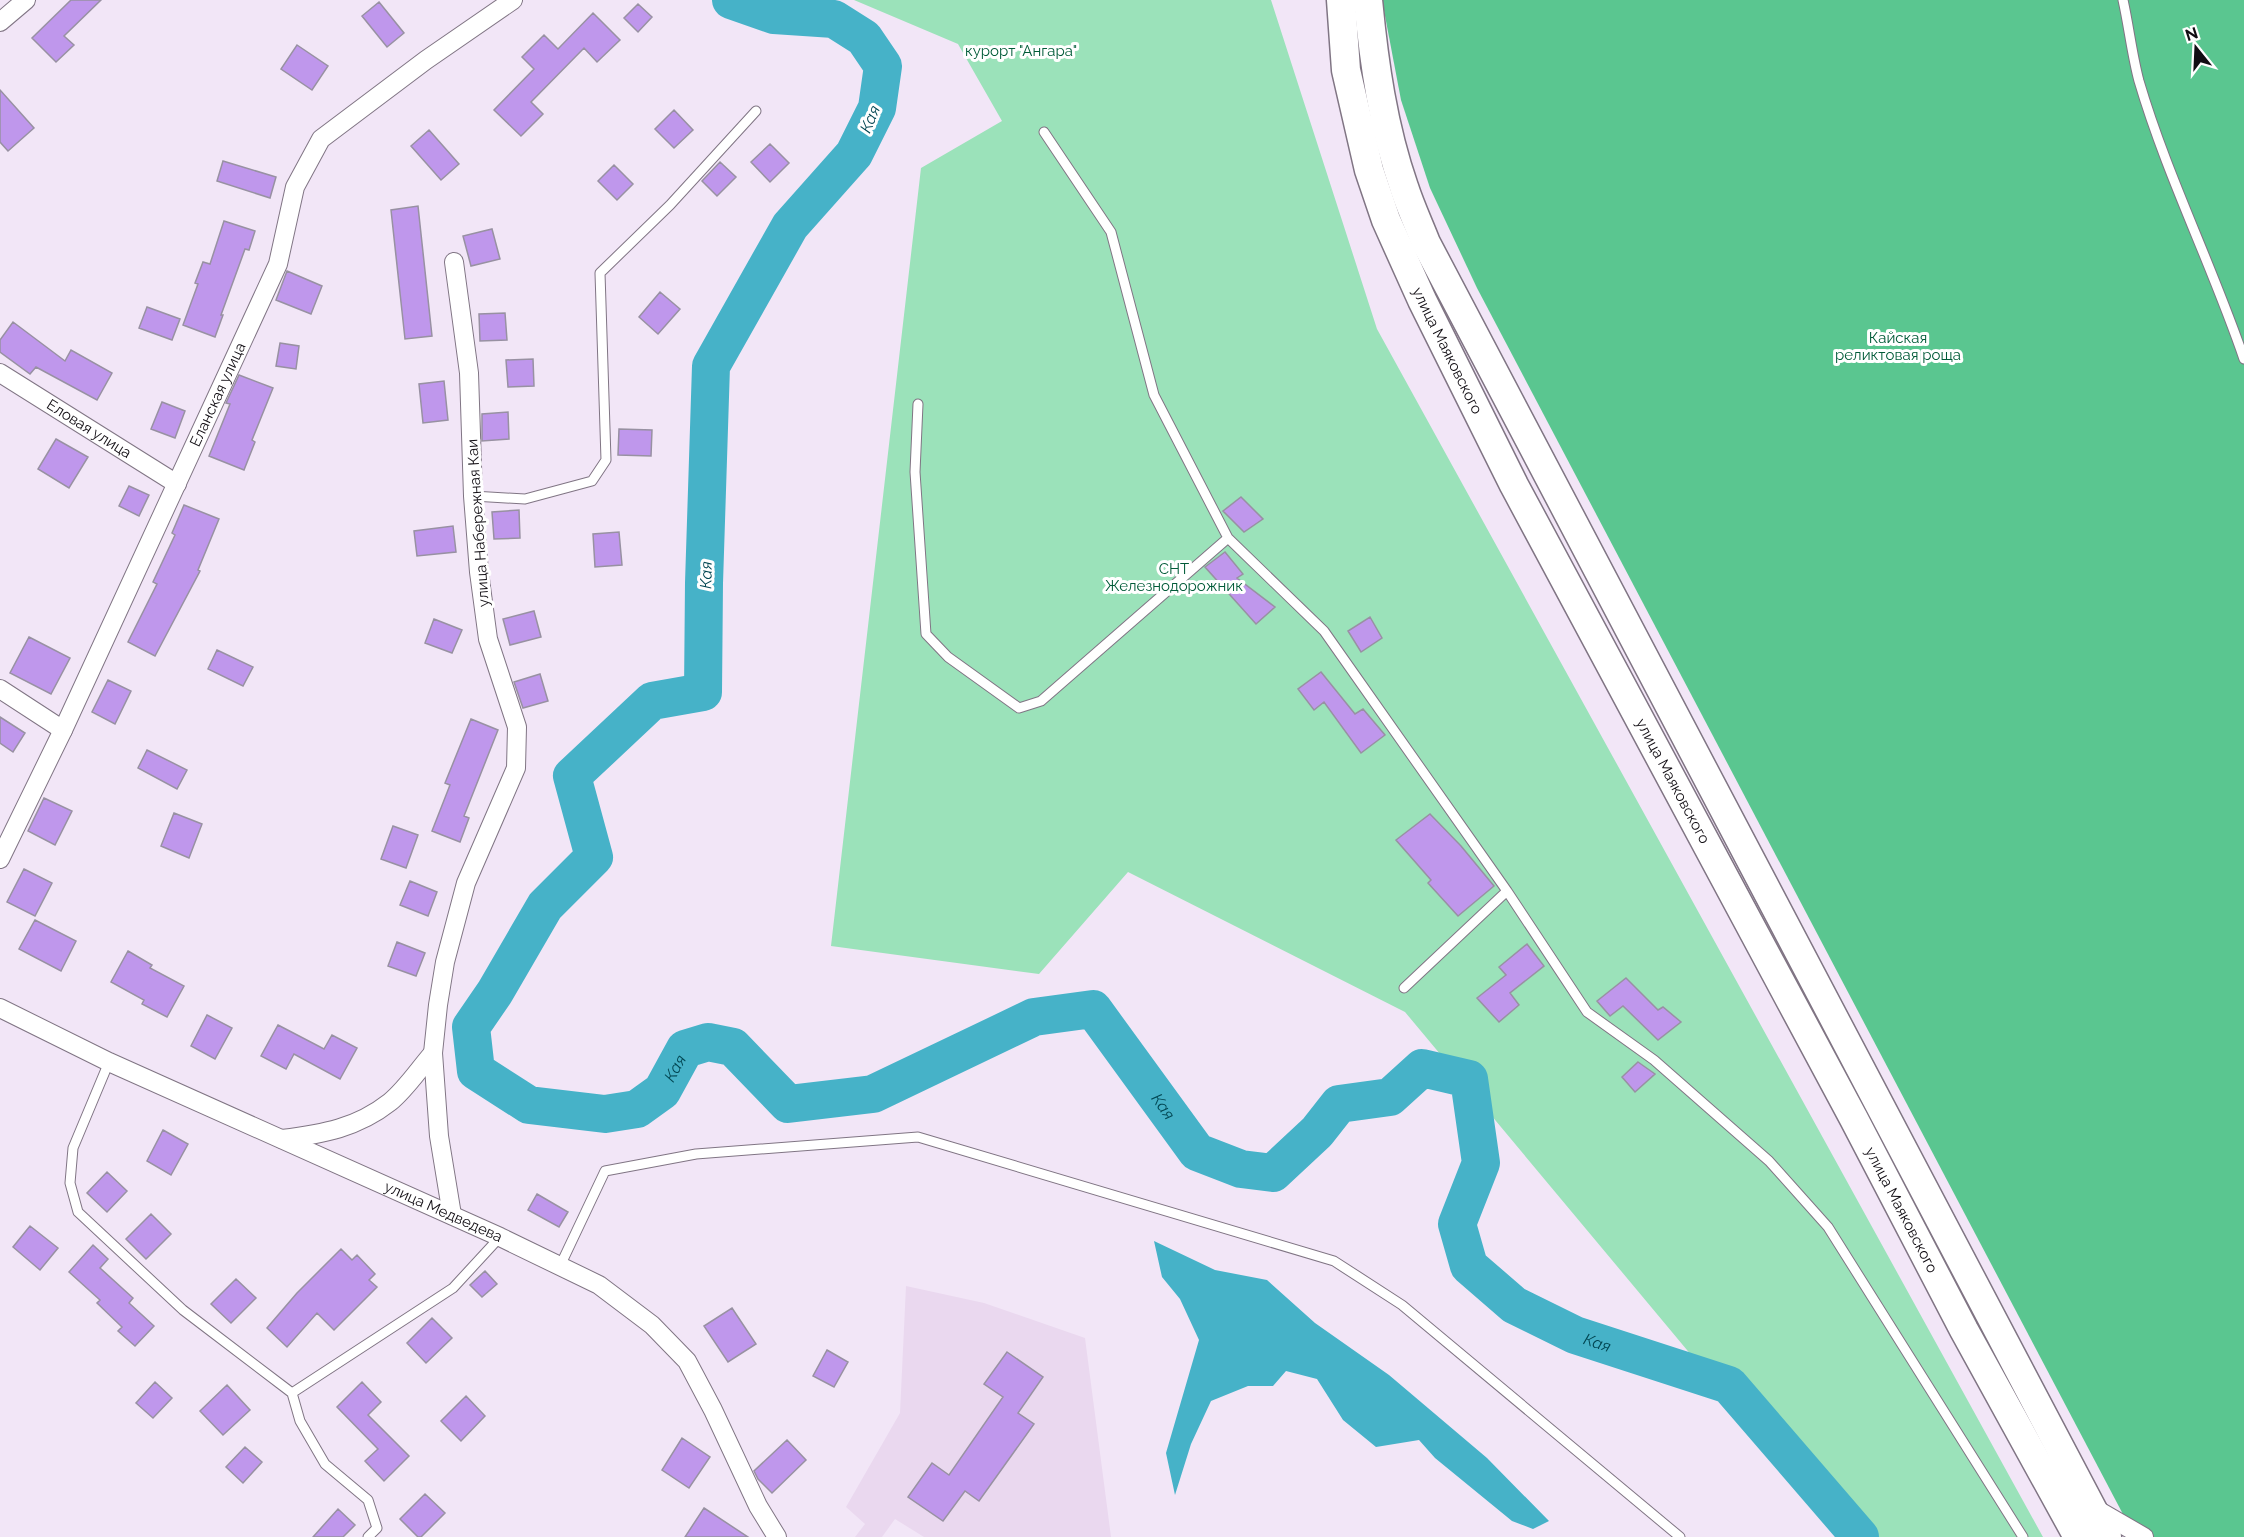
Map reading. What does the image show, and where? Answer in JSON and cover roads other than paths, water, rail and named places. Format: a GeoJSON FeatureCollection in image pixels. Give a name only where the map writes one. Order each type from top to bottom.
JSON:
{"type":"FeatureCollection","features":[{"type":"Feature","properties":{"kind":"main road","name":"улица Маяковского"},"geometry":{"type":"LineString","coordinates":[[1341,0],[1346,70],[1369,171],[1386,220],[1422,300],[1514,485],[1854,1119],[1964,1330],[2078,1537]]}},
{"type":"Feature","properties":{"kind":"main road","name":"улица Маяковского"},"geometry":{"type":"LineString","coordinates":[[1368,0],[1372,48],[1388,131],[1404,187],[1426,243],[2107,1537]]}},
{"type":"Feature","properties":{"kind":"street"},"geometry":{"type":"LineString","coordinates":[[0,22],[26,0]]}},
{"type":"Feature","properties":{"kind":"street","name":"Еланская улица"},"geometry":{"type":"LineString","coordinates":[[0,859],[63,730],[278,264],[295,187],[321,139],[426,60],[513,0]]}},
{"type":"Feature","properties":{"kind":"street","name":"улица Набережная Каи"},"geometry":{"type":"LineString","coordinates":[[452,1215],[439,1136],[433,1053],[438,1005],[445,962],[466,884],[516,768],[517,727],[488,639],[479,572],[473,496],[470,373],[454,262]]}},
{"type":"Feature","properties":{"kind":"street","name":"Еловая улица"},"geometry":{"type":"LineString","coordinates":[[0,373],[177,484]]}},
{"type":"Feature","properties":{"kind":"street"},"geometry":{"type":"LineString","coordinates":[[0,689],[63,730]]}},
{"type":"Feature","properties":{"kind":"street","name":"улица Медведева"},"geometry":{"type":"LineString","coordinates":[[0,1008],[109,1062],[452,1215],[598,1285],[652,1325],[687,1361],[713,1410],[758,1506],[777,1537]]}},
{"type":"Feature","properties":{"kind":"street"},"geometry":{"type":"LineString","coordinates":[[282,1139],[316,1135],[357,1123],[392,1101],[433,1053]]}},
{"type":"Feature","properties":{"kind":"street"},"geometry":{"type":"LineString","coordinates":[[2091,1506],[2144,1537]]}},
{"type":"Feature","properties":{"kind":"lane"},"geometry":{"type":"LineString","coordinates":[[2124,0],[2139,80],[2172,173],[2227,308],[2244,359]]}},
{"type":"Feature","properties":{"kind":"lane"},"geometry":{"type":"LineString","coordinates":[[473,496],[525,499],[592,481],[606,460],[600,273],[670,205],[756,111]]}},
{"type":"Feature","properties":{"kind":"lane"},"geometry":{"type":"LineString","coordinates":[[1044,132],[1112,232],[1154,395],[1228,538],[1324,631],[1507,891],[1587,1012],[1654,1060],[1768,1161],[1828,1227],[2023,1537]]}},
{"type":"Feature","properties":{"kind":"lane"},"geometry":{"type":"LineString","coordinates":[[918,404],[915,472],[926,634],[948,657],[1019,708],[1041,701],[1228,538]]}},
{"type":"Feature","properties":{"kind":"lane"},"geometry":{"type":"LineString","coordinates":[[1404,988],[1507,891]]}},
{"type":"Feature","properties":{"kind":"lane"},"geometry":{"type":"LineString","coordinates":[[109,1062],[73,1148],[70,1183],[78,1212],[183,1310],[292,1393],[300,1421],[325,1464],[368,1500],[378,1532],[368,1537]]}},
{"type":"Feature","properties":{"kind":"lane"},"geometry":{"type":"LineString","coordinates":[[560,1266],[605,1171],[696,1154],[918,1137],[1334,1261],[1402,1305],[1680,1537]]}},
{"type":"Feature","properties":{"kind":"lane"},"geometry":{"type":"LineString","coordinates":[[292,1393],[453,1288],[500,1237]]}},
{"type":"Feature","properties":{"kind":"water"},"geometry":{"type":"Polygon","coordinates":[[[1154,1241],[1215,1270],[1267,1280],[1315,1323],[1389,1375],[1487,1458],[1549,1521],[1533,1529],[1512,1521],[1435,1458],[1419,1440],[1376,1447],[1343,1420],[1317,1379],[1286,1371],[1273,1386],[1248,1386],[1211,1401],[1191,1444],[1175,1495],[1166,1453],[1199,1340],[1180,1299],[1162,1277],[1154,1241]]]}},
{"type":"Feature","properties":{"kind":"waterway","name":"Кая"},"geometry":{"type":"LineString","coordinates":[[731,0],[774,15],[834,19],[864,38],[883,66],[877,108],[854,154],[790,226],[711,366],[703,692],[652,701],[572,776],[594,857],[545,906],[495,992],[471,1027],[476,1071],[529,1105],[605,1114],[637,1109],[662,1091],[685,1049],[708,1042],[733,1047],[788,1104],[873,1094],[1034,1017],[1093,1009],[1197,1152],[1241,1169],[1273,1173],[1317,1132],[1339,1104],[1390,1097],[1422,1068],[1469,1079],[1481,1163],[1457,1224],[1469,1266],[1514,1305],[1575,1335],[1729,1385],[1860,1537]]}},
{"type":"Feature","properties":{"kind":"park label","name":"курорт \"Ангара\""},"geometry":{"type":"Point","coordinates":[1021,51]}},
{"type":"Feature","properties":{"kind":"park label","name":"Кайская реликтовая роща"},"geometry":{"type":"Point","coordinates":[1898,346]}},
{"type":"Feature","properties":{"kind":"park label","name":"СНТ Железнодорожник"},"geometry":{"type":"Point","coordinates":[1174,578]}}]}
